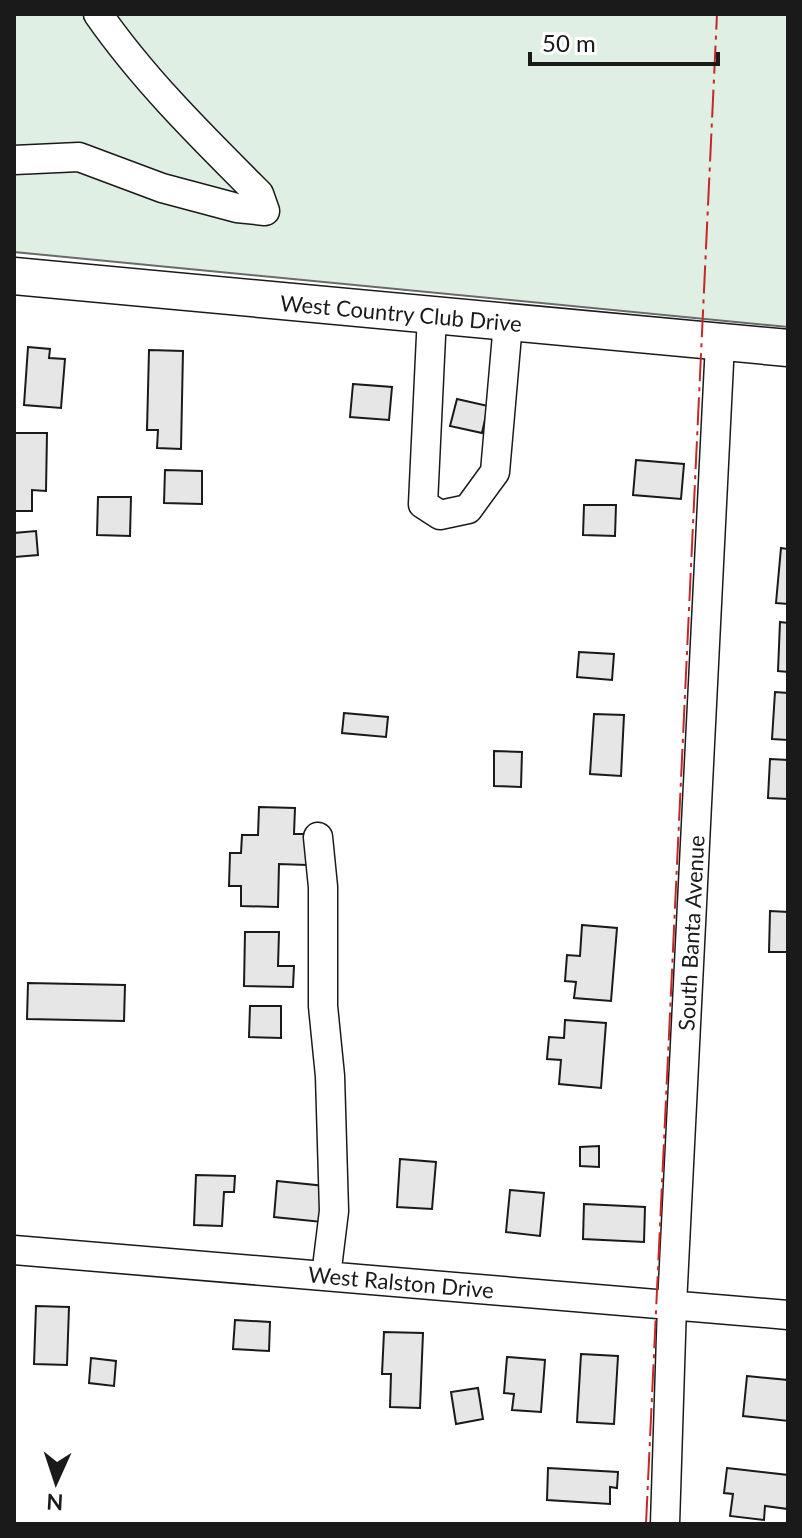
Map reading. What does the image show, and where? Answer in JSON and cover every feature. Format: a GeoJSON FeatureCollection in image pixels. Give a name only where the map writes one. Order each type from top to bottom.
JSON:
{"type":"FeatureCollection","features":[{"type":"Feature","properties":{"kind":"main road","name":"West Country Club Drive"},"geometry":{"type":"LineString","coordinates":[[14,276],[788,348]]}},
{"type":"Feature","properties":{"kind":"street"},"geometry":{"type":"LineString","coordinates":[[14,160],[79,157],[162,188],[237,208],[265,211],[259,194],[166,98],[98,14]]}},
{"type":"Feature","properties":{"kind":"street"},"geometry":{"type":"LineString","coordinates":[[432,315],[423,504],[440,515],[468,509],[495,472],[508,323]]}},
{"type":"Feature","properties":{"kind":"street","name":"South Banta Avenue"},"geometry":{"type":"LineString","coordinates":[[665,1524],[672,1305],[720,343]]}},
{"type":"Feature","properties":{"kind":"street"},"geometry":{"type":"LineString","coordinates":[[318,837],[323,887],[323,1006],[330,1076],[334,1198],[326,1276]]}},
{"type":"Feature","properties":{"kind":"street","name":"West Ralston Drive"},"geometry":{"type":"LineString","coordinates":[[14,1250],[788,1315]]}},
{"type":"Feature","properties":{"kind":"green space"},"geometry":{"type":"Polygon","coordinates":[[[14,14],[788,14],[788,327],[14,252],[14,14]]]}},
{"type":"Feature","properties":{"kind":"building"},"geometry":{"type":"Polygon","coordinates":[[[28,347],[50,349],[49,358],[65,359],[61,408],[24,405],[28,347]]]}},
{"type":"Feature","properties":{"kind":"building"},"geometry":{"type":"Polygon","coordinates":[[[149,350],[183,351],[181,449],[157,448],[158,430],[147,430],[149,350]]]}},
{"type":"Feature","properties":{"kind":"building"},"geometry":{"type":"Polygon","coordinates":[[[353,384],[392,387],[389,420],[350,417],[353,384]]]}},
{"type":"Feature","properties":{"kind":"building"},"geometry":{"type":"Polygon","coordinates":[[[457,399],[488,406],[482,433],[450,426],[457,399]]]}},
{"type":"Feature","properties":{"kind":"building"},"geometry":{"type":"Polygon","coordinates":[[[14,433],[47,433],[46,491],[32,490],[32,511],[14,511],[14,433]]]}},
{"type":"Feature","properties":{"kind":"building"},"geometry":{"type":"Polygon","coordinates":[[[636,460],[684,464],[681,499],[633,495],[636,460]]]}},
{"type":"Feature","properties":{"kind":"building"},"geometry":{"type":"Polygon","coordinates":[[[165,470],[202,471],[202,504],[164,503],[165,470]]]}},
{"type":"Feature","properties":{"kind":"building"},"geometry":{"type":"Polygon","coordinates":[[[98,497],[131,497],[130,536],[97,535],[98,497]]]}},
{"type":"Feature","properties":{"kind":"building"},"geometry":{"type":"Polygon","coordinates":[[[584,505],[616,505],[615,536],[583,535],[584,505]]]}},
{"type":"Feature","properties":{"kind":"building"},"geometry":{"type":"Polygon","coordinates":[[[36,531],[38,555],[15,557],[14,533],[36,531]]]}},
{"type":"Feature","properties":{"kind":"building"},"geometry":{"type":"Polygon","coordinates":[[[781,548],[788,549],[788,604],[776,603],[781,548]]]}},
{"type":"Feature","properties":{"kind":"building"},"geometry":{"type":"Polygon","coordinates":[[[780,622],[788,623],[788,672],[778,671],[780,622]]]}},
{"type":"Feature","properties":{"kind":"building"},"geometry":{"type":"Polygon","coordinates":[[[579,652],[614,654],[612,680],[577,677],[579,652]]]}},
{"type":"Feature","properties":{"kind":"building"},"geometry":{"type":"Polygon","coordinates":[[[775,692],[788,693],[788,740],[772,739],[775,692]]]}},
{"type":"Feature","properties":{"kind":"building"},"geometry":{"type":"Polygon","coordinates":[[[344,713],[388,717],[386,737],[342,733],[344,713]]]}},
{"type":"Feature","properties":{"kind":"building"},"geometry":{"type":"Polygon","coordinates":[[[594,714],[624,715],[621,776],[590,774],[594,714]]]}},
{"type":"Feature","properties":{"kind":"building"},"geometry":{"type":"Polygon","coordinates":[[[494,751],[522,752],[521,787],[494,786],[494,751]]]}},
{"type":"Feature","properties":{"kind":"building"},"geometry":{"type":"Polygon","coordinates":[[[770,759],[788,760],[788,799],[768,798],[770,759]]]}},
{"type":"Feature","properties":{"kind":"building"},"geometry":{"type":"Polygon","coordinates":[[[259,807],[295,808],[294,834],[307,834],[307,865],[279,864],[278,907],[241,906],[241,886],[229,886],[230,853],[241,853],[242,835],[258,835],[259,807]]]}},
{"type":"Feature","properties":{"kind":"building"},"geometry":{"type":"Polygon","coordinates":[[[770,911],[788,912],[788,952],[769,952],[770,911]]]}},
{"type":"Feature","properties":{"kind":"building"},"geometry":{"type":"Polygon","coordinates":[[[582,925],[617,928],[611,1001],[574,998],[576,982],[565,981],[567,955],[580,956],[582,925]]]}},
{"type":"Feature","properties":{"kind":"building"},"geometry":{"type":"Polygon","coordinates":[[[245,932],[279,932],[278,966],[294,966],[293,987],[244,986],[245,932]]]}},
{"type":"Feature","properties":{"kind":"building"},"geometry":{"type":"Polygon","coordinates":[[[28,983],[125,985],[124,1021],[27,1019],[28,983]]]}},
{"type":"Feature","properties":{"kind":"building"},"geometry":{"type":"Polygon","coordinates":[[[250,1006],[281,1006],[281,1038],[249,1037],[250,1006]]]}},
{"type":"Feature","properties":{"kind":"building"},"geometry":{"type":"Polygon","coordinates":[[[565,1020],[606,1023],[601,1088],[559,1084],[561,1060],[547,1059],[549,1037],[564,1038],[565,1020]]]}},
{"type":"Feature","properties":{"kind":"building"},"geometry":{"type":"Polygon","coordinates":[[[599,1146],[599,1167],[580,1166],[580,1147],[599,1146]]]}},
{"type":"Feature","properties":{"kind":"building"},"geometry":{"type":"Polygon","coordinates":[[[400,1159],[436,1162],[432,1209],[397,1207],[400,1159]]]}},
{"type":"Feature","properties":{"kind":"building"},"geometry":{"type":"Polygon","coordinates":[[[196,1175],[235,1176],[234,1192],[224,1192],[222,1226],[194,1225],[196,1175]]]}},
{"type":"Feature","properties":{"kind":"building"},"geometry":{"type":"Polygon","coordinates":[[[277,1181],[325,1186],[322,1222],[274,1217],[277,1181]]]}},
{"type":"Feature","properties":{"kind":"building"},"geometry":{"type":"Polygon","coordinates":[[[510,1190],[544,1193],[540,1236],[506,1232],[510,1190]]]}},
{"type":"Feature","properties":{"kind":"building"},"geometry":{"type":"Polygon","coordinates":[[[584,1204],[645,1207],[644,1242],[583,1239],[584,1204]]]}},
{"type":"Feature","properties":{"kind":"building"},"geometry":{"type":"Polygon","coordinates":[[[36,1306],[69,1307],[67,1365],[34,1364],[36,1306]]]}},
{"type":"Feature","properties":{"kind":"building"},"geometry":{"type":"Polygon","coordinates":[[[235,1320],[270,1322],[269,1351],[233,1349],[235,1320]]]}},
{"type":"Feature","properties":{"kind":"building"},"geometry":{"type":"Polygon","coordinates":[[[384,1332],[423,1333],[420,1408],[390,1407],[391,1374],[382,1374],[384,1332]]]}},
{"type":"Feature","properties":{"kind":"building"},"geometry":{"type":"Polygon","coordinates":[[[581,1354],[618,1356],[614,1424],[577,1422],[581,1354]]]}},
{"type":"Feature","properties":{"kind":"building"},"geometry":{"type":"Polygon","coordinates":[[[507,1357],[545,1360],[541,1412],[512,1410],[514,1394],[504,1393],[507,1357]]]}},
{"type":"Feature","properties":{"kind":"building"},"geometry":{"type":"Polygon","coordinates":[[[91,1358],[116,1361],[114,1386],[89,1383],[91,1358]]]}},
{"type":"Feature","properties":{"kind":"building"},"geometry":{"type":"Polygon","coordinates":[[[747,1376],[788,1380],[788,1421],[743,1416],[747,1376]]]}},
{"type":"Feature","properties":{"kind":"building"},"geometry":{"type":"Polygon","coordinates":[[[478,1388],[483,1419],[456,1424],[451,1392],[478,1388]]]}},
{"type":"Feature","properties":{"kind":"building"},"geometry":{"type":"Polygon","coordinates":[[[548,1468],[618,1472],[617,1488],[610,1487],[610,1504],[547,1500],[548,1468]]]}},
{"type":"Feature","properties":{"kind":"building"},"geometry":{"type":"Polygon","coordinates":[[[727,1468],[788,1475],[788,1509],[765,1506],[764,1520],[730,1516],[733,1494],[724,1493],[727,1468]]]}},
{"type":"Feature","properties":{"kind":"power"},"geometry":{"type":"LineString","coordinates":[[646,1524],[717,14]]}}]}
